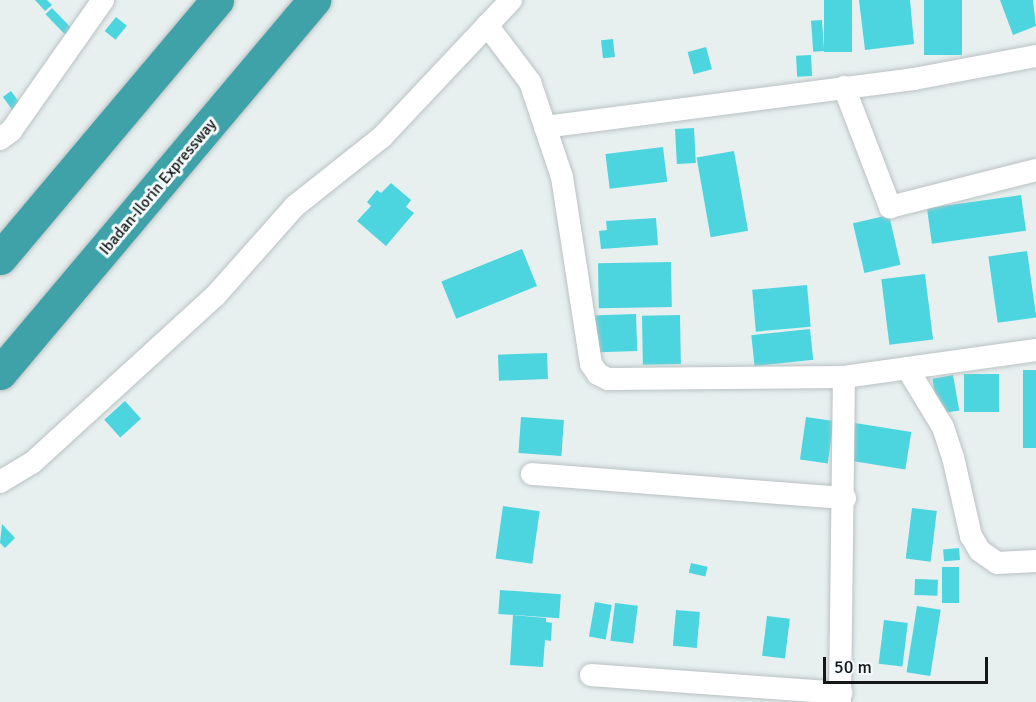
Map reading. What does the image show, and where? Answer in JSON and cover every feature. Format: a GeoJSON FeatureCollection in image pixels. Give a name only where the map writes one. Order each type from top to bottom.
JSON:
{"type":"FeatureCollection","features":[{"type":"Feature","properties":{"kind":"highway"},"geometry":{"type":"LineString","coordinates":[[0,258],[217,0]]}},
{"type":"Feature","properties":{"kind":"highway","name":"Ibadan-Ilorin Expressway"},"geometry":{"type":"LineString","coordinates":[[0,373],[315,0]]}},
{"type":"Feature","properties":{"kind":"street"},"geometry":{"type":"LineString","coordinates":[[4,129],[104,0]]}},
{"type":"Feature","properties":{"kind":"street"},"geometry":{"type":"LineString","coordinates":[[0,482],[32,463],[216,295],[295,206],[382,137],[511,0]]}},
{"type":"Feature","properties":{"kind":"street"},"geometry":{"type":"LineString","coordinates":[[487,25],[530,82],[562,177],[591,364],[598,374],[608,379],[844,377],[1036,350]]}},
{"type":"Feature","properties":{"kind":"street"},"geometry":{"type":"LineString","coordinates":[[545,127],[915,79],[1036,56]]}},
{"type":"Feature","properties":{"kind":"street"},"geometry":{"type":"LineString","coordinates":[[844,87],[890,207],[1036,170]]}},
{"type":"Feature","properties":{"kind":"street"},"geometry":{"type":"LineString","coordinates":[[907,368],[943,427],[953,457],[972,536],[980,551],[996,563],[1022,564],[1036,561]]}},
{"type":"Feature","properties":{"kind":"street"},"geometry":{"type":"LineString","coordinates":[[591,675],[841,697],[845,498],[844,377]]}},
{"type":"Feature","properties":{"kind":"street"},"geometry":{"type":"LineString","coordinates":[[532,474],[845,498]]}},
{"type":"Feature","properties":{"kind":"building"},"geometry":{"type":"Polygon","coordinates":[[[35,0],[47,0],[52,5],[45,11],[35,0]]]}},
{"type":"Feature","properties":{"kind":"building"},"geometry":{"type":"Polygon","coordinates":[[[824,0],[852,0],[852,52],[824,52],[824,0]]]}},
{"type":"Feature","properties":{"kind":"building"},"geometry":{"type":"Polygon","coordinates":[[[859,0],[910,0],[914,44],[865,50],[859,0]]]}},
{"type":"Feature","properties":{"kind":"building"},"geometry":{"type":"Polygon","coordinates":[[[924,0],[962,0],[962,55],[924,55],[924,0]]]}},
{"type":"Feature","properties":{"kind":"building"},"geometry":{"type":"Polygon","coordinates":[[[1000,0],[1033,0],[1036,26],[1013,35],[1000,0]]]}},
{"type":"Feature","properties":{"kind":"building"},"geometry":{"type":"Polygon","coordinates":[[[52,8],[76,33],[70,39],[46,14],[52,8]]]}},
{"type":"Feature","properties":{"kind":"building"},"geometry":{"type":"Polygon","coordinates":[[[116,17],[127,26],[116,40],[105,31],[116,17]]]}},
{"type":"Feature","properties":{"kind":"building"},"geometry":{"type":"Polygon","coordinates":[[[822,20],[824,51],[813,52],[811,21],[822,20]]]}},
{"type":"Feature","properties":{"kind":"building"},"geometry":{"type":"Polygon","coordinates":[[[613,39],[615,57],[603,58],[601,40],[613,39]]]}},
{"type":"Feature","properties":{"kind":"building"},"geometry":{"type":"Polygon","coordinates":[[[706,47],[712,69],[694,74],[688,52],[706,47]]]}},
{"type":"Feature","properties":{"kind":"building"},"geometry":{"type":"Polygon","coordinates":[[[811,55],[812,76],[797,77],[796,56],[811,55]]]}},
{"type":"Feature","properties":{"kind":"building"},"geometry":{"type":"Polygon","coordinates":[[[11,91],[21,105],[13,111],[3,97],[11,91]]]}},
{"type":"Feature","properties":{"kind":"building"},"geometry":{"type":"Polygon","coordinates":[[[694,128],[696,163],[677,164],[675,129],[694,128]]]}},
{"type":"Feature","properties":{"kind":"building"},"geometry":{"type":"Polygon","coordinates":[[[663,147],[667,182],[610,189],[605,154],[663,147]]]}},
{"type":"Feature","properties":{"kind":"building"},"geometry":{"type":"Polygon","coordinates":[[[734,151],[748,231],[711,237],[697,158],[734,151]]]}},
{"type":"Feature","properties":{"kind":"building"},"geometry":{"type":"Polygon","coordinates":[[[391,183],[411,200],[406,207],[414,213],[386,246],[357,221],[371,206],[367,202],[377,190],[381,193],[391,183]]]}},
{"type":"Feature","properties":{"kind":"building"},"geometry":{"type":"Polygon","coordinates":[[[1021,195],[1026,231],[932,244],[927,208],[1021,195]]]}},
{"type":"Feature","properties":{"kind":"building"},"geometry":{"type":"Polygon","coordinates":[[[889,215],[900,265],[864,273],[853,223],[889,215]]]}},
{"type":"Feature","properties":{"kind":"building"},"geometry":{"type":"Polygon","coordinates":[[[656,218],[658,245],[601,249],[599,231],[607,230],[606,221],[656,218]]]}},
{"type":"Feature","properties":{"kind":"building"},"geometry":{"type":"Polygon","coordinates":[[[522,249],[537,286],[456,319],[441,282],[522,249]]]}},
{"type":"Feature","properties":{"kind":"building"},"geometry":{"type":"Polygon","coordinates":[[[1027,251],[1036,317],[998,323],[988,256],[1027,251]]]}},
{"type":"Feature","properties":{"kind":"building"},"geometry":{"type":"Polygon","coordinates":[[[671,262],[672,307],[599,308],[598,263],[671,262]]]}},
{"type":"Feature","properties":{"kind":"building"},"geometry":{"type":"Polygon","coordinates":[[[925,274],[933,340],[889,345],[881,279],[925,274]]]}},
{"type":"Feature","properties":{"kind":"building"},"geometry":{"type":"Polygon","coordinates":[[[807,285],[811,327],[756,332],[752,290],[807,285]]]}},
{"type":"Feature","properties":{"kind":"building"},"geometry":{"type":"Polygon","coordinates":[[[636,314],[637,351],[591,353],[590,316],[636,314]]]}},
{"type":"Feature","properties":{"kind":"building"},"geometry":{"type":"Polygon","coordinates":[[[680,315],[681,364],[643,365],[642,316],[680,315]]]}},
{"type":"Feature","properties":{"kind":"building"},"geometry":{"type":"Polygon","coordinates":[[[810,329],[813,360],[755,366],[751,335],[810,329]]]}},
{"type":"Feature","properties":{"kind":"building"},"geometry":{"type":"Polygon","coordinates":[[[547,353],[548,379],[499,381],[498,355],[547,353]]]}},
{"type":"Feature","properties":{"kind":"building"},"geometry":{"type":"Polygon","coordinates":[[[1023,370],[1036,370],[1036,448],[1023,448],[1023,370]]]}},
{"type":"Feature","properties":{"kind":"building"},"geometry":{"type":"Polygon","coordinates":[[[964,374],[999,374],[999,412],[964,412],[964,374]]]}},
{"type":"Feature","properties":{"kind":"building"},"geometry":{"type":"Polygon","coordinates":[[[953,375],[959,410],[939,414],[932,379],[953,375]]]}},
{"type":"Feature","properties":{"kind":"building"},"geometry":{"type":"Polygon","coordinates":[[[125,401],[141,419],[120,438],[104,420],[125,401]]]}},
{"type":"Feature","properties":{"kind":"building"},"geometry":{"type":"Polygon","coordinates":[[[521,417],[564,420],[561,456],[518,453],[521,417]]]}},
{"type":"Feature","properties":{"kind":"building"},"geometry":{"type":"Polygon","coordinates":[[[806,417],[834,421],[828,463],[800,460],[806,417]]]}},
{"type":"Feature","properties":{"kind":"building"},"geometry":{"type":"Polygon","coordinates":[[[855,423],[911,432],[905,469],[849,461],[855,423]]]}},
{"type":"Feature","properties":{"kind":"building"},"geometry":{"type":"Polygon","coordinates":[[[503,506],[540,511],[532,564],[496,558],[503,506]]]}},
{"type":"Feature","properties":{"kind":"building"},"geometry":{"type":"Polygon","coordinates":[[[912,508],[937,511],[931,562],[906,559],[912,508]]]}},
{"type":"Feature","properties":{"kind":"building"},"geometry":{"type":"Polygon","coordinates":[[[2,524],[15,538],[5,548],[0,543],[2,524]]]}},
{"type":"Feature","properties":{"kind":"building"},"geometry":{"type":"Polygon","coordinates":[[[959,548],[960,560],[944,561],[943,549],[959,548]]]}},
{"type":"Feature","properties":{"kind":"building"},"geometry":{"type":"Polygon","coordinates":[[[691,563],[708,567],[705,577],[689,573],[691,563]]]}},
{"type":"Feature","properties":{"kind":"building"},"geometry":{"type":"Polygon","coordinates":[[[942,567],[959,567],[959,603],[942,603],[942,567]]]}},
{"type":"Feature","properties":{"kind":"building"},"geometry":{"type":"Polygon","coordinates":[[[915,579],[938,580],[937,596],[914,595],[915,579]]]}},
{"type":"Feature","properties":{"kind":"building"},"geometry":{"type":"Polygon","coordinates":[[[500,590],[561,594],[559,618],[498,614],[500,590]]]}},
{"type":"Feature","properties":{"kind":"building"},"geometry":{"type":"Polygon","coordinates":[[[595,602],[612,605],[606,639],[589,636],[595,602]]]}},
{"type":"Feature","properties":{"kind":"building"},"geometry":{"type":"Polygon","coordinates":[[[615,603],[638,606],[633,644],[610,641],[615,603]]]}},
{"type":"Feature","properties":{"kind":"building"},"geometry":{"type":"Polygon","coordinates":[[[917,606],[941,610],[930,676],[907,672],[917,606]]]}},
{"type":"Feature","properties":{"kind":"building"},"geometry":{"type":"Polygon","coordinates":[[[676,610],[700,612],[697,648],[673,646],[676,610]]]}},
{"type":"Feature","properties":{"kind":"building"},"geometry":{"type":"Polygon","coordinates":[[[513,615],[546,618],[546,622],[552,623],[551,641],[545,640],[543,667],[510,665],[513,615]]]}},
{"type":"Feature","properties":{"kind":"building"},"geometry":{"type":"Polygon","coordinates":[[[767,616],[790,619],[785,659],[762,656],[767,616]]]}},
{"type":"Feature","properties":{"kind":"building"},"geometry":{"type":"Polygon","coordinates":[[[884,620],[908,623],[902,667],[879,664],[884,620]]]}}]}
